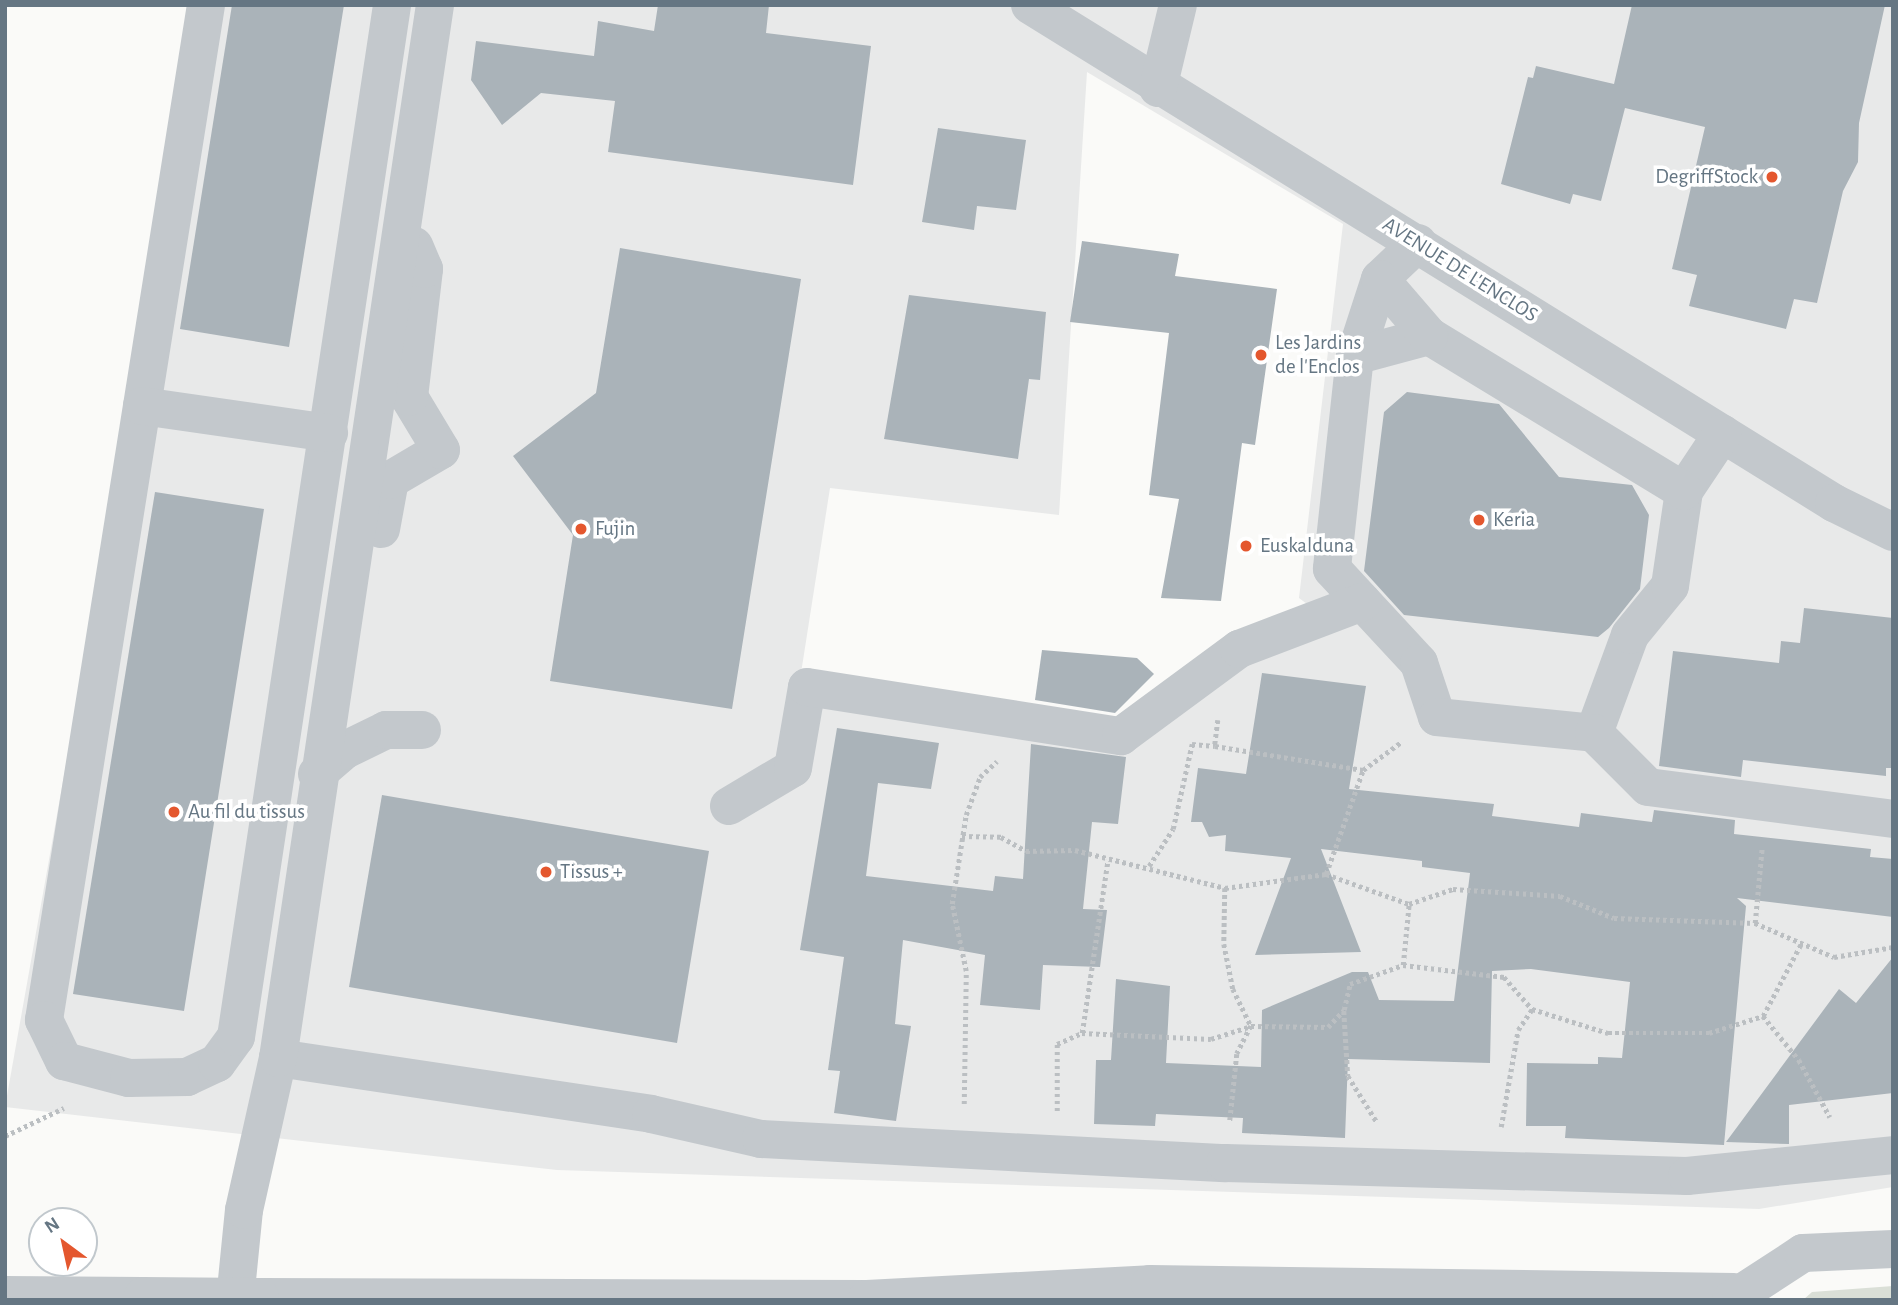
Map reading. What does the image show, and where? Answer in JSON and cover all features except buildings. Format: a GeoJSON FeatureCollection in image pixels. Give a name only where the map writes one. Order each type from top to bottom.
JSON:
{"type":"FeatureCollection","features":[{"type":"Feature","properties":{"kind":"street"},"geometry":{"type":"LineString","coordinates":[[206,5],[44,1020],[64,1061],[129,1078],[187,1077],[218,1063],[236,1037],[329,433],[391,5]]}},
{"type":"Feature","properties":{"kind":"street"},"geometry":{"type":"LineString","coordinates":[[247,1298],[244,1210],[278,1058],[317,774],[347,600],[435,5]]}},
{"type":"Feature","properties":{"kind":"street","name":"AVENUE DE L'ENCLOS"},"geometry":{"type":"LineString","coordinates":[[1030,5],[1158,88],[1418,243],[1722,434],[1893,531]]}},
{"type":"Feature","properties":{"kind":"street"},"geometry":{"type":"LineString","coordinates":[[1158,88],[1178,5]]}},
{"type":"Feature","properties":{"kind":"street"},"geometry":{"type":"LineString","coordinates":[[347,600],[372,575],[390,480],[441,450],[409,397],[424,269],[404,224]]}},
{"type":"Feature","properties":{"kind":"street"},"geometry":{"type":"LineString","coordinates":[[1418,243],[1380,279],[1355,356],[1332,569],[1419,663],[1437,717],[1594,733],[1648,787],[1765,806],[1893,818]]}},
{"type":"Feature","properties":{"kind":"street"},"geometry":{"type":"LineString","coordinates":[[1380,279],[1429,336],[1684,491]]}},
{"type":"Feature","properties":{"kind":"street"},"geometry":{"type":"LineString","coordinates":[[1355,356],[1429,336]]}},
{"type":"Feature","properties":{"kind":"street"},"geometry":{"type":"LineString","coordinates":[[142,406],[329,433]]}},
{"type":"Feature","properties":{"kind":"street"},"geometry":{"type":"LineString","coordinates":[[1594,733],[1630,635],[1670,586],[1684,491],[1722,434]]}},
{"type":"Feature","properties":{"kind":"street"},"geometry":{"type":"LineString","coordinates":[[729,806],[793,768],[807,687],[1065,724],[1121,736],[1223,659],[1362,602]]}},
{"type":"Feature","properties":{"kind":"street"},"geometry":{"type":"LineString","coordinates":[[317,774],[343,751],[386,730],[422,730]]}},
{"type":"Feature","properties":{"kind":"street"},"geometry":{"type":"LineString","coordinates":[[278,1058],[651,1114],[761,1139],[1224,1163],[1687,1176],[1893,1155]]}},
{"type":"Feature","properties":{"kind":"street"},"geometry":{"type":"LineString","coordinates":[[5,1295],[74,1298],[873,1299],[1150,1284],[1733,1296],[1803,1253],[1893,1249]]}},
{"type":"Feature","properties":{"kind":"path"},"geometry":{"type":"LineString","coordinates":[[1223,659],[1215,746],[1363,769]]}},
{"type":"Feature","properties":{"kind":"path"},"geometry":{"type":"LineString","coordinates":[[1326,874],[1363,769],[1437,717]]}},
{"type":"Feature","properties":{"kind":"path"},"geometry":{"type":"LineString","coordinates":[[962,1149],[966,971],[952,904],[962,836],[980,778],[1006,752],[1065,724]]}},
{"type":"Feature","properties":{"kind":"path"},"geometry":{"type":"LineString","coordinates":[[1149,866],[1173,829],[1192,744]]}},
{"type":"Feature","properties":{"kind":"path"},"geometry":{"type":"LineString","coordinates":[[1755,923],[1765,806]]}},
{"type":"Feature","properties":{"kind":"path"},"geometry":{"type":"LineString","coordinates":[[962,836],[1001,837],[1026,851],[1075,850],[1108,860],[1149,866],[1225,888],[1326,874],[1409,904],[1453,889],[1559,896],[1614,918],[1755,923],[1834,957],[1893,947]]}},
{"type":"Feature","properties":{"kind":"path"},"geometry":{"type":"LineString","coordinates":[[1082,1032],[1108,860]]}},
{"type":"Feature","properties":{"kind":"path"},"geometry":{"type":"LineString","coordinates":[[1225,888],[1224,944],[1233,989],[1251,1026]]}},
{"type":"Feature","properties":{"kind":"path"},"geometry":{"type":"LineString","coordinates":[[1403,965],[1409,904]]}},
{"type":"Feature","properties":{"kind":"path"},"geometry":{"type":"LineString","coordinates":[[1392,1169],[1377,1121],[1348,1076],[1344,1010],[1350,984],[1403,965],[1504,977],[1532,1009],[1608,1033],[1709,1033],[1763,1016],[1802,942]]}},
{"type":"Feature","properties":{"kind":"path"},"geometry":{"type":"LineString","coordinates":[[1488,1171],[1508,1104],[1518,1030],[1532,1009]]}},
{"type":"Feature","properties":{"kind":"path"},"geometry":{"type":"LineString","coordinates":[[1057,1154],[1057,1044],[1082,1032],[1211,1039],[1251,1026],[1328,1027],[1344,1010]]}},
{"type":"Feature","properties":{"kind":"path"},"geometry":{"type":"LineString","coordinates":[[1763,1016],[1799,1060],[1853,1161]]}},
{"type":"Feature","properties":{"kind":"path"},"geometry":{"type":"LineString","coordinates":[[1224,1163],[1237,1054],[1251,1026]]}},
{"type":"Feature","properties":{"kind":"path"},"geometry":{"type":"LineString","coordinates":[[5,1136],[15,1131]]}},
{"type":"Feature","properties":{"kind":"shaded area"},"geometry":{"type":"Polygon","coordinates":[[[201,5],[1893,5],[1893,1187],[1759,1209],[557,1170],[5,1107],[201,5]],[[1087,72],[1059,515],[830,488],[799,686],[1121,736],[1323,616],[1299,598],[1343,224],[1087,72]]]}},
{"type":"Feature","properties":{"kind":"shaded area"},"geometry":{"type":"Polygon","coordinates":[[[1893,1286],[1893,1300],[1803,1300],[1812,1292],[1893,1286]]]}},
{"type":"Feature","properties":{"kind":"place","name":"DegriffStock"},"geometry":{"type":"Point","coordinates":[1772,177]}},
{"type":"Feature","properties":{"kind":"place","name":"Les Jardins de l'Enclos"},"geometry":{"type":"Point","coordinates":[1261,355]}},
{"type":"Feature","properties":{"kind":"place","name":"Keria"},"geometry":{"type":"Point","coordinates":[1479,520]}},
{"type":"Feature","properties":{"kind":"place","name":"Fujin"},"geometry":{"type":"Point","coordinates":[581,529]}},
{"type":"Feature","properties":{"kind":"place","name":"Euskalduna"},"geometry":{"type":"Point","coordinates":[1246,546]}},
{"type":"Feature","properties":{"kind":"place","name":"Au fil du tissus"},"geometry":{"type":"Point","coordinates":[174,812]}},
{"type":"Feature","properties":{"kind":"place","name":"Tissus +"},"geometry":{"type":"Point","coordinates":[546,872]}}]}
